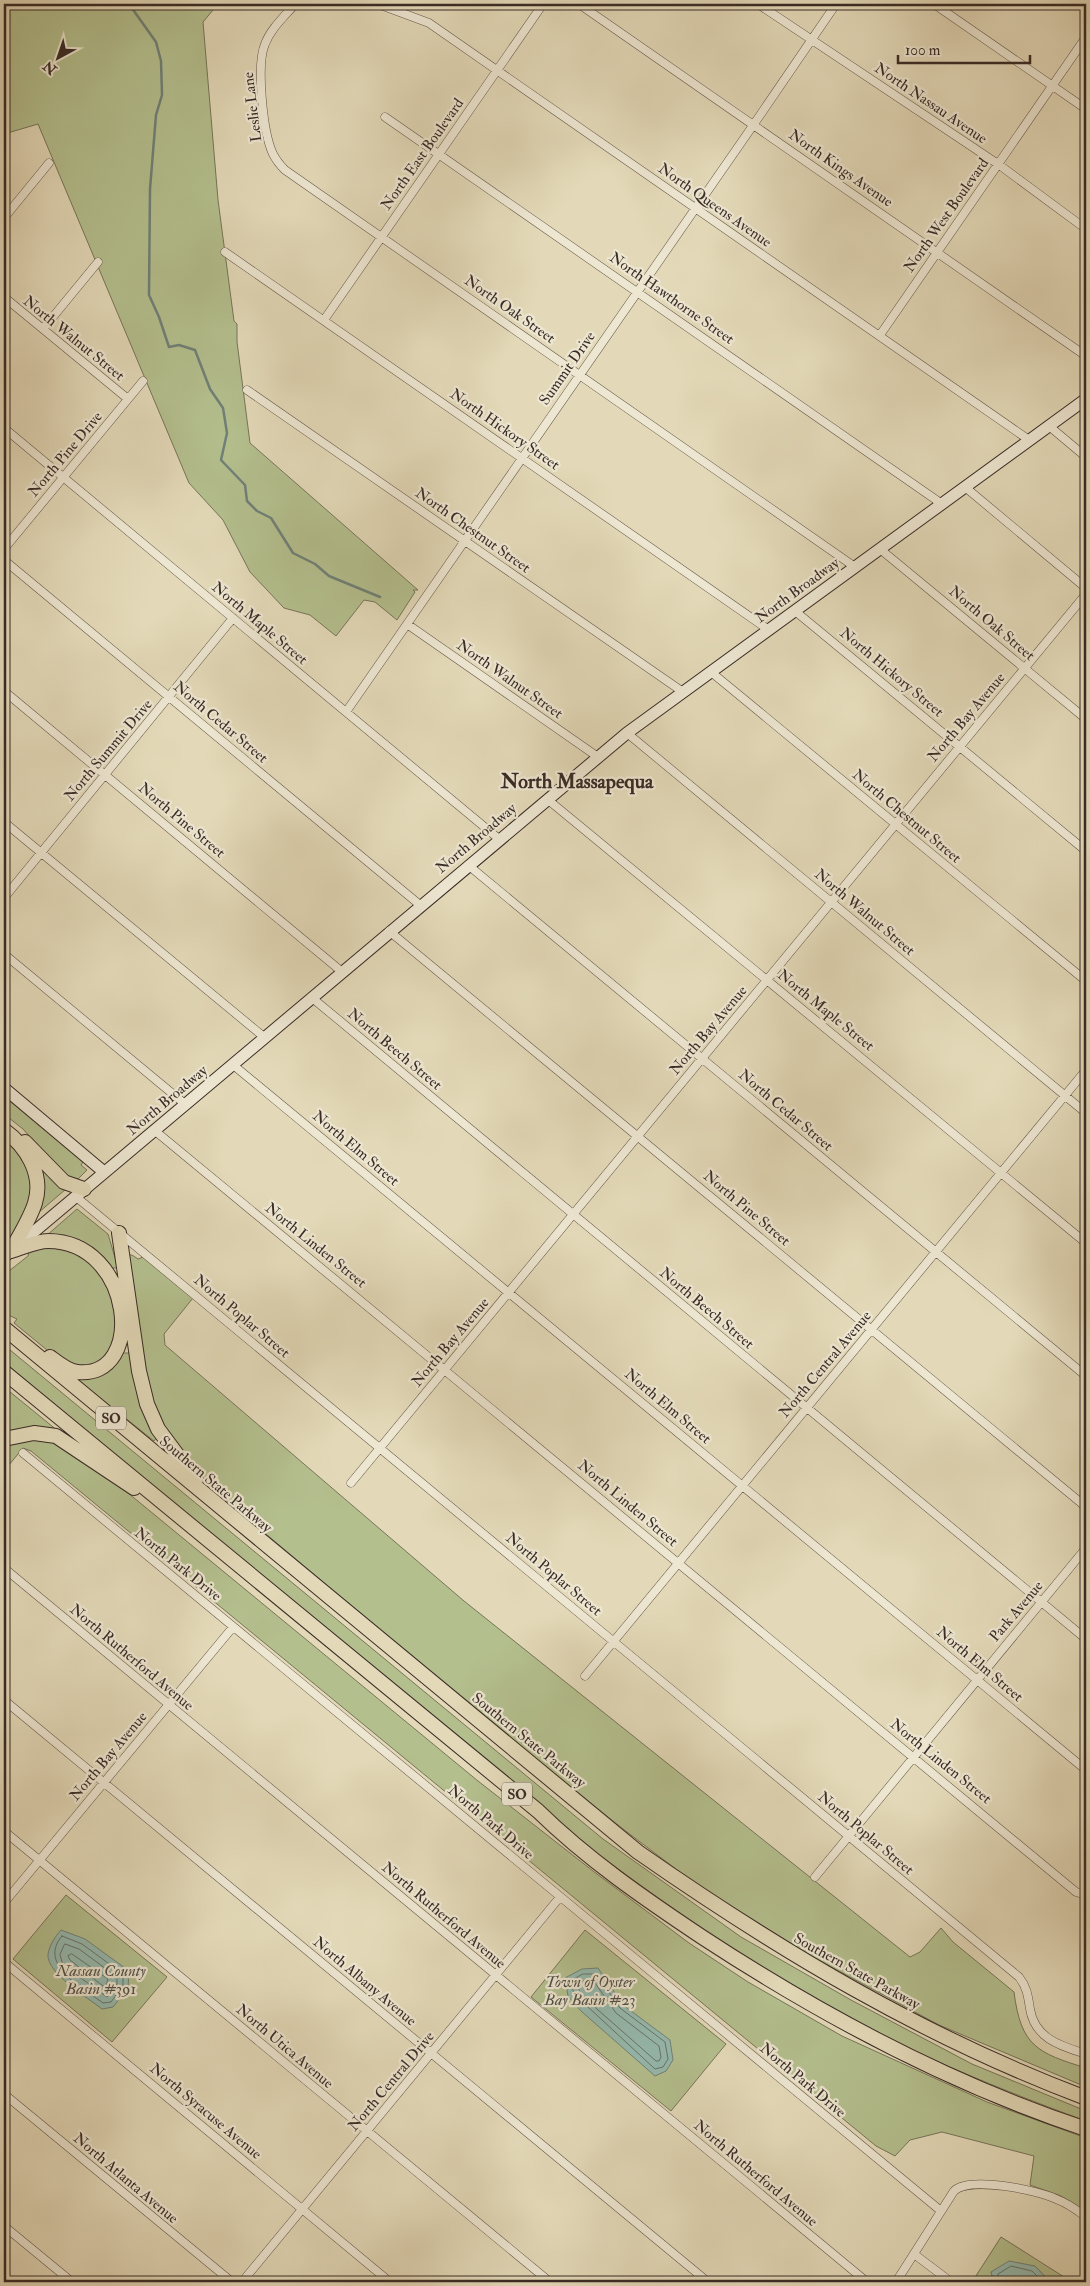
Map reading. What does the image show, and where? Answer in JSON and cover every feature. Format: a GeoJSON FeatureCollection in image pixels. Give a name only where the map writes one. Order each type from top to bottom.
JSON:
{"type":"FeatureCollection","features":[{"type":"Feature","properties":{"kind":"highway"},"geometry":{"type":"LineString","coordinates":[[4,1124],[29,1145],[64,1182],[80,1193]]}},
{"type":"Feature","properties":{"kind":"highway"},"geometry":{"type":"LineString","coordinates":[[4,1130],[24,1148],[29,1156],[36,1180],[37,1197],[7,1254]]}},
{"type":"Feature","properties":{"kind":"highway"},"geometry":{"type":"LineString","coordinates":[[119,1233],[139,1371],[147,1404],[158,1429],[176,1456],[219,1508]]}},
{"type":"Feature","properties":{"kind":"highway"},"geometry":{"type":"LineString","coordinates":[[4,1327],[64,1367],[77,1372],[94,1370],[111,1358],[119,1346],[124,1325],[122,1309],[115,1288],[106,1272],[85,1250],[74,1244],[45,1241],[7,1254]]}},
{"type":"Feature","properties":{"kind":"highway","name":"Southern State Parkway"},"geometry":{"type":"LineString","coordinates":[[4,1327],[219,1508],[638,1852],[724,1912],[785,1951],[888,2009],[976,2052],[1086,2098]]}},
{"type":"Feature","properties":{"kind":"highway","name":"SO"},"geometry":{"type":"LineString","coordinates":[[4,1372],[206,1536],[538,1811],[559,1831],[659,1908],[745,1965],[882,2043],[991,2092],[1086,2129]]}},
{"type":"Feature","properties":{"kind":"highway"},"geometry":{"type":"LineString","coordinates":[[4,1440],[34,1433],[56,1436],[206,1536]]}},
{"type":"Feature","properties":{"kind":"main road","name":"North Broadway"},"geometry":{"type":"LineString","coordinates":[[7,1254],[389,931],[627,733],[1086,399]]}},
{"type":"Feature","properties":{"kind":"main road"},"geometry":{"type":"LineString","coordinates":[[4,1088],[104,1172]]}},
{"type":"Feature","properties":{"kind":"street","name":"Leslie Lane"},"geometry":{"type":"LineString","coordinates":[[275,158],[269,140],[261,58],[265,43],[295,4]]}},
{"type":"Feature","properties":{"kind":"street","name":"North Queens Avenue"},"geometry":{"type":"LineString","coordinates":[[378,4],[429,23],[1029,440]]}},
{"type":"Feature","properties":{"kind":"street","name":"North East Boulevard"},"geometry":{"type":"LineString","coordinates":[[324,320],[543,4]]}},
{"type":"Feature","properties":{"kind":"street","name":"North Kings Avenue"},"geometry":{"type":"LineString","coordinates":[[579,4],[1086,356]]}},
{"type":"Feature","properties":{"kind":"street","name":"North Nassau Avenue"},"geometry":{"type":"LineString","coordinates":[[758,4],[998,164],[1086,229]]}},
{"type":"Feature","properties":{"kind":"street"},"geometry":{"type":"LineString","coordinates":[[810,40],[836,4]]}},
{"type":"Feature","properties":{"kind":"street"},"geometry":{"type":"LineString","coordinates":[[934,4],[1086,109]]}},
{"type":"Feature","properties":{"kind":"street","name":"North West Boulevard"},"geometry":{"type":"LineString","coordinates":[[880,335],[1086,37]]}},
{"type":"Feature","properties":{"kind":"street","name":"Summit Drive"},"geometry":{"type":"LineString","coordinates":[[346,712],[754,124],[810,40]]}},
{"type":"Feature","properties":{"kind":"street","name":"North Hawthorne Street"},"geometry":{"type":"LineString","coordinates":[[385,117],[638,290],[942,504]]}},
{"type":"Feature","properties":{"kind":"street","name":"North Oak Street"},"geometry":{"type":"LineString","coordinates":[[275,158],[285,170],[855,567]]}},
{"type":"Feature","properties":{"kind":"street"},"geometry":{"type":"LineString","coordinates":[[4,218],[49,163]]}},
{"type":"Feature","properties":{"kind":"street","name":"North Hickory Street"},"geometry":{"type":"LineString","coordinates":[[225,252],[769,630]]}},
{"type":"Feature","properties":{"kind":"street"},"geometry":{"type":"LineString","coordinates":[[43,329],[98,262]]}},
{"type":"Feature","properties":{"kind":"street","name":"North Walnut Street"},"geometry":{"type":"LineString","coordinates":[[4,297],[128,399]]}},
{"type":"Feature","properties":{"kind":"street","name":"North Pine Drive"},"geometry":{"type":"LineString","coordinates":[[4,549],[142,381]]}},
{"type":"Feature","properties":{"kind":"street","name":"North Chestnut Street"},"geometry":{"type":"LineString","coordinates":[[246,390],[683,692]]}},
{"type":"Feature","properties":{"kind":"street"},"geometry":{"type":"LineString","coordinates":[[1049,426],[1086,457]]}},
{"type":"Feature","properties":{"kind":"street","name":"North Maple Street"},"geometry":{"type":"LineString","coordinates":[[4,428],[499,839]]}},
{"type":"Feature","properties":{"kind":"street"},"geometry":{"type":"LineString","coordinates":[[965,487],[1086,588]]}},
{"type":"Feature","properties":{"kind":"street","name":"North Oak Street"},"geometry":{"type":"LineString","coordinates":[[880,549],[1086,719]]}},
{"type":"Feature","properties":{"kind":"street","name":"North Cedar Street"},"geometry":{"type":"LineString","coordinates":[[4,560],[420,905]]}},
{"type":"Feature","properties":{"kind":"street","name":"North Bay Avenue"},"geometry":{"type":"LineString","coordinates":[[351,1483],[1086,594]]}},
{"type":"Feature","properties":{"kind":"street","name":"North Hickory Street"},"geometry":{"type":"LineString","coordinates":[[795,611],[1086,851]]}},
{"type":"Feature","properties":{"kind":"street","name":"North Summit Drive"},"geometry":{"type":"LineString","coordinates":[[4,898],[233,618]]}},
{"type":"Feature","properties":{"kind":"street","name":"North Walnut Street"},"geometry":{"type":"LineString","coordinates":[[407,624],[598,757]]}},
{"type":"Feature","properties":{"kind":"street","name":"North Chestnut Street"},"geometry":{"type":"LineString","coordinates":[[711,672],[1086,981]]}},
{"type":"Feature","properties":{"kind":"street","name":"North Pine Street"},"geometry":{"type":"LineString","coordinates":[[4,691],[342,971]]}},
{"type":"Feature","properties":{"kind":"street","name":"North Walnut Street"},"geometry":{"type":"LineString","coordinates":[[627,733],[1086,1112]]}},
{"type":"Feature","properties":{"kind":"street","name":"North Maple Street"},"geometry":{"type":"LineString","coordinates":[[547,799],[1086,1243]]}},
{"type":"Feature","properties":{"kind":"street"},"geometry":{"type":"LineString","coordinates":[[4,822],[264,1037]]}},
{"type":"Feature","properties":{"kind":"street","name":"North Cedar Street"},"geometry":{"type":"LineString","coordinates":[[468,865],[1086,1376]]}},
{"type":"Feature","properties":{"kind":"street","name":"North Pine Street"},"geometry":{"type":"LineString","coordinates":[[389,931],[1086,1507]]}},
{"type":"Feature","properties":{"kind":"street"},"geometry":{"type":"LineString","coordinates":[[4,954],[185,1104]]}},
{"type":"Feature","properties":{"kind":"street","name":"North Beech Street"},"geometry":{"type":"LineString","coordinates":[[311,997],[1086,1639]]}},
{"type":"Feature","properties":{"kind":"street","name":"North Elm Street"},"geometry":{"type":"LineString","coordinates":[[232,1064],[1086,1770]]}},
{"type":"Feature","properties":{"kind":"street","name":"North Central Avenue"},"geometry":{"type":"LineString","coordinates":[[585,1676],[1086,1070]]}},
{"type":"Feature","properties":{"kind":"street","name":"North Linden Street"},"geometry":{"type":"LineString","coordinates":[[154,1130],[1076,1892],[1086,1895]]}},
{"type":"Feature","properties":{"kind":"street","name":"North Poplar Street"},"geometry":{"type":"LineString","coordinates":[[80,1193],[119,1233],[1015,1974],[1026,1985],[1033,2022],[1042,2034],[1061,2046],[1086,2054]]}},
{"type":"Feature","properties":{"kind":"street","name":"North Park Drive"},"geometry":{"type":"LineString","coordinates":[[23,1453],[941,2211]]}},
{"type":"Feature","properties":{"kind":"street","name":"Park Avenue"},"geometry":{"type":"LineString","coordinates":[[815,1877],[1086,1548]]}},
{"type":"Feature","properties":{"kind":"street","name":"North Rutherford Avenue"},"geometry":{"type":"LineString","coordinates":[[4,1568],[867,2282]]}},
{"type":"Feature","properties":{"kind":"street","name":"North Bay Avenue"},"geometry":{"type":"LineString","coordinates":[[4,1903],[233,1627]]}},
{"type":"Feature","properties":{"kind":"street","name":"North Albany Avenue"},"geometry":{"type":"LineString","coordinates":[[4,1700],[708,2282]]}},
{"type":"Feature","properties":{"kind":"street","name":"North Utica Avenue"},"geometry":{"type":"LineString","coordinates":[[4,1831],[550,2282]]}},
{"type":"Feature","properties":{"kind":"street","name":"North Central Drive"},"geometry":{"type":"LineString","coordinates":[[242,2282],[560,1897]]}},
{"type":"Feature","properties":{"kind":"street","name":"North Syracuse Avenue"},"geometry":{"type":"LineString","coordinates":[[4,1962],[390,2282]]}},
{"type":"Feature","properties":{"kind":"street","name":"North Atlanta Avenue"},"geometry":{"type":"LineString","coordinates":[[4,2094],[232,2282]]}},
{"type":"Feature","properties":{"kind":"street"},"geometry":{"type":"LineString","coordinates":[[896,2282],[958,2187],[974,2184],[1040,2193],[1056,2199],[1086,2217]]}},
{"type":"Feature","properties":{"kind":"street"},"geometry":{"type":"LineString","coordinates":[[4,2226],[72,2282]]}},
{"type":"Feature","properties":{"kind":"street"},"geometry":{"type":"LineString","coordinates":[[914,2254],[951,2282]]}},
{"type":"Feature","properties":{"kind":"green space"},"geometry":{"type":"Polygon","coordinates":[[[4,4],[218,4],[203,22],[218,200],[234,321],[237,324],[237,342],[250,443],[418,590],[413,590],[415,592],[397,620],[375,602],[364,600],[336,636],[310,615],[284,608],[250,572],[223,520],[189,483],[38,124],[4,134],[4,4]]]}},
{"type":"Feature","properties":{"kind":"green space"},"geometry":{"type":"Polygon","coordinates":[[[4,1096],[83,1162],[81,1165],[87,1170],[78,1179],[64,1176],[23,1129],[4,1114],[4,1096]]]}},
{"type":"Feature","properties":{"kind":"green space"},"geometry":{"type":"Polygon","coordinates":[[[4,1138],[22,1155],[31,1183],[29,1211],[16,1233],[4,1242],[4,1138]]]}},
{"type":"Feature","properties":{"kind":"green space"},"geometry":{"type":"Polygon","coordinates":[[[43,1168],[66,1189],[38,1213],[40,1170],[43,1168]]]}},
{"type":"Feature","properties":{"kind":"green space"},"geometry":{"type":"Polygon","coordinates":[[[77,1209],[108,1234],[118,1268],[108,1268],[46,1236],[77,1209]]]}},
{"type":"Feature","properties":{"kind":"green space"},"geometry":{"type":"Polygon","coordinates":[[[46,1245],[84,1254],[104,1276],[117,1308],[118,1334],[112,1350],[100,1364],[80,1368],[64,1364],[14,1323],[17,1319],[4,1313],[4,1275],[28,1256],[29,1252],[46,1245]]]}},
{"type":"Feature","properties":{"kind":"green space"},"geometry":{"type":"Polygon","coordinates":[[[129,1255],[138,1259],[143,1257],[193,1298],[164,1334],[165,1345],[464,1601],[910,1957],[920,1952],[941,1928],[953,1942],[1014,1992],[1021,2025],[1035,2045],[1055,2058],[1086,2068],[1086,2087],[939,2025],[811,1956],[693,1882],[623,1829],[479,1713],[198,1477],[185,1463],[169,1439],[157,1415],[148,1390],[137,1337],[129,1255]]]}},
{"type":"Feature","properties":{"kind":"green space"},"geometry":{"type":"Polygon","coordinates":[[[4,1345],[603,1839],[741,1937],[851,2000],[972,2064],[1086,2111],[1086,2121],[970,2076],[857,2023],[785,1983],[663,1901],[592,1850],[4,1362],[4,1345]]]}},
{"type":"Feature","properties":{"kind":"green space"},"geometry":{"type":"Polygon","coordinates":[[[120,1353],[133,1353],[157,1437],[154,1441],[79,1381],[79,1376],[120,1353]]]}},
{"type":"Feature","properties":{"kind":"green space"},"geometry":{"type":"Polygon","coordinates":[[[4,1387],[58,1431],[4,1434],[4,1387]]]}},
{"type":"Feature","properties":{"kind":"green space"},"geometry":{"type":"Polygon","coordinates":[[[40,1437],[67,1445],[88,1460],[478,1781],[689,1943],[748,1982],[842,2036],[987,2102],[1086,2138],[1086,2198],[1080,2208],[1061,2196],[1030,2185],[1034,2156],[942,2132],[910,2140],[895,2156],[876,2146],[31,1451],[23,1448],[4,1471],[4,1444],[40,1437]]]}},
{"type":"Feature","properties":{"kind":"green space"},"geometry":{"type":"Polygon","coordinates":[[[66,1895],[167,1977],[112,2042],[13,1959],[66,1895]]]}},
{"type":"Feature","properties":{"kind":"green space"},"geometry":{"type":"Polygon","coordinates":[[[585,1930],[726,2044],[671,2111],[531,1997],[585,1930]]]}},
{"type":"Feature","properties":{"kind":"green space"},"geometry":{"type":"Polygon","coordinates":[[[1001,2237],[1072,2282],[1050,2282],[1035,2266],[991,2272],[994,2282],[972,2282],[1001,2237]]]}},
{"type":"Feature","properties":{"kind":"water","name":"Nassau County Basin #391"},"geometry":{"type":"Polygon","coordinates":[[[61,1930],[85,1939],[129,1971],[128,1988],[113,2007],[102,2009],[69,1985],[54,1969],[49,1961],[48,1954],[53,1941],[61,1930]]]}},
{"type":"Feature","properties":{"kind":"water","name":"Town of Oyster Bay Basin #23"},"geometry":{"type":"Polygon","coordinates":[[[598,1968],[623,2005],[670,2040],[673,2060],[666,2071],[655,2076],[581,2011],[568,1996],[565,1978],[582,1969],[598,1968]]]}},
{"type":"Feature","properties":{"kind":"water"},"geometry":{"type":"Polygon","coordinates":[[[1009,2261],[1035,2266],[1050,2282],[994,2282],[991,2272],[1009,2261]]]}},
{"type":"Feature","properties":{"kind":"waterway"},"geometry":{"type":"LineString","coordinates":[[129,4],[156,42],[161,61],[162,95],[156,115],[150,189],[149,295],[169,347],[179,345],[195,350],[210,389],[223,408],[227,433],[221,460],[245,485],[247,501],[257,511],[271,518],[293,553],[315,564],[329,576],[380,597]]}},
{"type":"Feature","properties":{"kind":"district","name":"North Massapequa"},"geometry":{"type":"Point","coordinates":[577,781]}}]}
